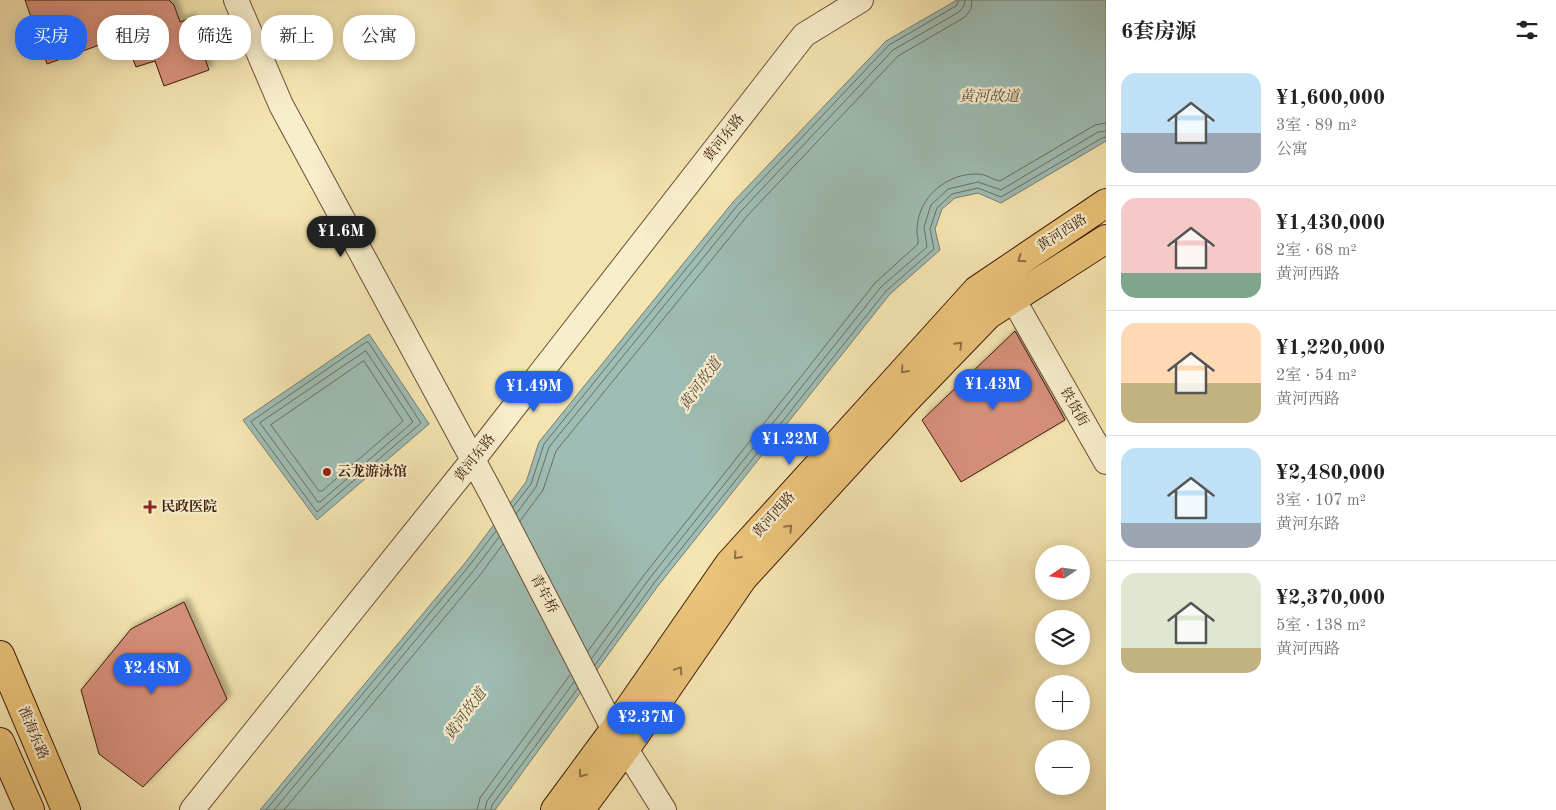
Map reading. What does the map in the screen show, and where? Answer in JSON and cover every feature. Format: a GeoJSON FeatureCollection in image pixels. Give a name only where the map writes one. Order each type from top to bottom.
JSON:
{"type":"FeatureCollection","features":[{"type":"Feature","properties":{"kind":"main road","name":"黄河西路"},"geometry":{"type":"LineString","coordinates":[[580,810],[620,739],[729,564],[976,290],[1106,204]]}},
{"type":"Feature","properties":{"kind":"main road","name":"黄河西路"},"geometry":{"type":"LineString","coordinates":[[555,810],[620,739],[743,578],[981,322],[988,315],[1106,239]]}},
{"type":"Feature","properties":{"kind":"main road","name":"淮海东路"},"geometry":{"type":"LineString","coordinates":[[0,655],[66,810]]}},
{"type":"Feature","properties":{"kind":"main road"},"geometry":{"type":"LineString","coordinates":[[0,742],[30,810]]}},
{"type":"Feature","properties":{"kind":"street","name":"青年桥"},"geometry":{"type":"LineString","coordinates":[[236,0],[281,105],[491,493],[596,695],[620,739],[664,810]]}},
{"type":"Feature","properties":{"kind":"street","name":"黄河东路"},"geometry":{"type":"LineString","coordinates":[[192,810],[472,461],[804,35],[861,0]]}},
{"type":"Feature","properties":{"kind":"street","name":"铁货街"},"geometry":{"type":"LineString","coordinates":[[1013,299],[1106,462]]}},
{"type":"Feature","properties":{"kind":"water","name":"黄河故道"},"geometry":{"type":"Polygon","coordinates":[[[957,0],[1106,0],[1106,141],[1001,203],[978,193],[955,198],[942,209],[935,229],[940,250],[890,294],[658,586],[495,810],[260,810],[465,563],[526,482],[539,442],[733,202],[886,41],[957,0]]]}},
{"type":"Feature","properties":{"kind":"water","name":"云龙游泳馆"},"geometry":{"type":"Polygon","coordinates":[[[369,334],[429,424],[317,520],[243,420],[369,334]]]}},
{"type":"Feature","properties":{"kind":"building"},"geometry":{"type":"Polygon","coordinates":[[[25,0],[169,0],[174,5],[179,19],[179,60],[206,60],[209,70],[164,86],[155,61],[136,67],[133,60],[169,60],[169,15],[97,15],[97,46],[87,49],[87,15],[30,15],[25,0]]]}},
{"type":"Feature","properties":{"kind":"building"},"geometry":{"type":"Polygon","coordinates":[[[46,60],[58,60],[47,64],[46,60]]]}},
{"type":"Feature","properties":{"kind":"building"},"geometry":{"type":"Polygon","coordinates":[[[1015,331],[1065,420],[961,482],[922,420],[1015,331]]]}},
{"type":"Feature","properties":{"kind":"building"},"geometry":{"type":"Polygon","coordinates":[[[184,602],[227,699],[143,787],[99,754],[81,690],[131,629],[184,602]]]}},
{"type":"Feature","properties":{"kind":"place","name":"云龙游泳馆"},"geometry":{"type":"Point","coordinates":[327,472]}},
{"type":"Feature","properties":{"kind":"place","name":"民政医院"},"geometry":{"type":"Point","coordinates":[150,507]}}]}
